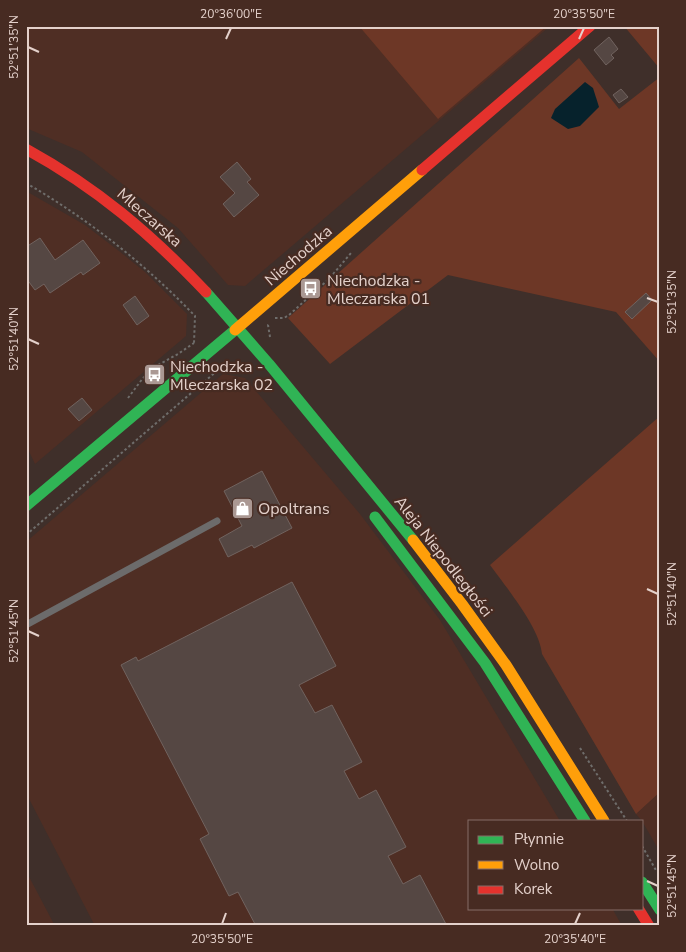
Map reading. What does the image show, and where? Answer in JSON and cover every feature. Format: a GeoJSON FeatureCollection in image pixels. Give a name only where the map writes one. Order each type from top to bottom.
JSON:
{"type":"FeatureCollection","features":[{"type":"Feature","properties":{"kind":"main road","name":"Niechodzka"},"geometry":{"type":"LineString","coordinates":[[26,506],[590,26]]}},
{"type":"Feature","properties":{"kind":"main road","name":"Mleczarska"},"geometry":{"type":"LineString","coordinates":[[26,149],[57,166],[95,192],[131,221],[172,257],[237,327]]}},
{"type":"Feature","properties":{"kind":"main road","name":"Aleja Niepodległości"},"geometry":{"type":"LineString","coordinates":[[237,327],[273,368],[439,571],[506,665],[603,820]]}},
{"type":"Feature","properties":{"kind":"main road","name":"Aleja Niepodległości"},"geometry":{"type":"LineString","coordinates":[[369,509],[485,663],[584,820]]}},
{"type":"Feature","properties":{"kind":"main road"},"geometry":{"type":"LineString","coordinates":[[644,885],[660,910]]}},
{"type":"Feature","properties":{"kind":"main road"},"geometry":{"type":"LineString","coordinates":[[639,910],[648,926]]}},
{"type":"Feature","properties":{"kind":"lane"},"geometry":{"type":"LineString","coordinates":[[26,625],[217,521]]}},
{"type":"Feature","properties":{"kind":"path"},"geometry":{"type":"LineString","coordinates":[[26,535],[218,370]]}},
{"type":"Feature","properties":{"kind":"path"},"geometry":{"type":"LineString","coordinates":[[644,849],[660,876]]}},
{"type":"Feature","properties":{"kind":"shaded area"},"geometry":{"type":"Polygon","coordinates":[[[26,26],[550,26],[245,286],[228,285],[178,228],[82,152],[26,128],[26,26]]]}},
{"type":"Feature","properties":{"kind":"shaded area"},"geometry":{"type":"Polygon","coordinates":[[[359,26],[547,26],[438,119],[359,26]]]}},
{"type":"Feature","properties":{"kind":"shaded area"},"geometry":{"type":"Polygon","coordinates":[[[624,26],[660,26],[660,69],[624,26]]]}},
{"type":"Feature","properties":{"kind":"shaded area"},"geometry":{"type":"Polygon","coordinates":[[[579,58],[619,109],[660,77],[660,362],[616,312],[448,275],[330,364],[288,318],[579,58]]]}},
{"type":"Feature","properties":{"kind":"shaded area"},"geometry":{"type":"Polygon","coordinates":[[[26,191],[85,225],[145,272],[187,314],[186,336],[35,464],[26,445],[26,191]]]}},
{"type":"Feature","properties":{"kind":"shaded area"},"geometry":{"type":"Polygon","coordinates":[[[223,374],[245,378],[360,514],[440,620],[559,820],[468,820],[468,910],[613,910],[622,926],[95,926],[26,793],[26,542],[223,374]]]}},
{"type":"Feature","properties":{"kind":"shaded area"},"geometry":{"type":"Polygon","coordinates":[[[660,416],[660,792],[636,814],[542,654],[540,644],[529,620],[490,565],[660,416]]]}},
{"type":"Feature","properties":{"kind":"shaded area"},"geometry":{"type":"Polygon","coordinates":[[[660,792],[660,852],[644,824],[644,820],[641,820],[636,814],[660,792]]]}},
{"type":"Feature","properties":{"kind":"shaded area"},"geometry":{"type":"Polygon","coordinates":[[[26,871],[55,926],[26,926],[26,871]]]}},
{"type":"Feature","properties":{"kind":"water"},"geometry":{"type":"Polygon","coordinates":[[[585,82],[593,88],[599,107],[580,126],[568,129],[551,118],[555,109],[585,82]]]}},
{"type":"Feature","properties":{"kind":"building"},"geometry":{"type":"Polygon","coordinates":[[[609,37],[618,49],[611,55],[614,58],[606,65],[594,50],[609,37]]]}},
{"type":"Feature","properties":{"kind":"building"},"geometry":{"type":"Polygon","coordinates":[[[621,89],[628,97],[619,103],[613,95],[621,89]]]}},
{"type":"Feature","properties":{"kind":"building"},"geometry":{"type":"Polygon","coordinates":[[[237,162],[251,179],[247,182],[259,195],[234,217],[223,204],[235,193],[220,177],[237,162]]]}},
{"type":"Feature","properties":{"kind":"building"},"geometry":{"type":"Polygon","coordinates":[[[40,238],[55,260],[83,240],[100,263],[83,275],[81,272],[50,293],[44,284],[35,290],[26,278],[26,247],[40,238]]]}},
{"type":"Feature","properties":{"kind":"building"},"geometry":{"type":"Polygon","coordinates":[[[646,293],[652,300],[632,319],[625,312],[646,293]]]}},
{"type":"Feature","properties":{"kind":"building"},"geometry":{"type":"Polygon","coordinates":[[[135,296],[149,316],[137,325],[123,305],[135,296]]]}},
{"type":"Feature","properties":{"kind":"building"},"geometry":{"type":"Polygon","coordinates":[[[82,398],[92,410],[79,421],[68,409],[82,398]]]}},
{"type":"Feature","properties":{"kind":"building"},"geometry":{"type":"Polygon","coordinates":[[[262,471],[292,528],[254,548],[252,545],[228,557],[219,539],[242,526],[224,491],[262,471]]]}},
{"type":"Feature","properties":{"kind":"building"},"geometry":{"type":"Polygon","coordinates":[[[292,582],[336,666],[299,685],[315,713],[332,705],[362,762],[344,771],[359,799],[376,790],[406,847],[388,856],[403,884],[420,875],[447,926],[256,926],[238,892],[229,896],[200,839],[209,834],[121,665],[136,657],[138,661],[292,582]]]}},
{"type":"Feature","properties":{"kind":"traffic: fast"},"geometry":{"type":"LineString","coordinates":[[206,292],[269,364],[413,540]]}},
{"type":"Feature","properties":{"kind":"traffic: fast"},"geometry":{"type":"LineString","coordinates":[[26,506],[235,330]]}},
{"type":"Feature","properties":{"kind":"traffic: fast"},"geometry":{"type":"LineString","coordinates":[[375,517],[485,663],[584,820]]}},
{"type":"Feature","properties":{"kind":"traffic: fast"},"geometry":{"type":"LineString","coordinates":[[644,885],[660,910]]}},
{"type":"Feature","properties":{"kind":"traffic: slow"},"geometry":{"type":"LineString","coordinates":[[235,330],[422,170]]}},
{"type":"Feature","properties":{"kind":"traffic: slow"},"geometry":{"type":"LineString","coordinates":[[413,540],[506,665],[603,820]]}},
{"type":"Feature","properties":{"kind":"traffic: jam"},"geometry":{"type":"LineString","coordinates":[[422,170],[590,26]]}},
{"type":"Feature","properties":{"kind":"traffic: jam"},"geometry":{"type":"LineString","coordinates":[[26,149],[52,164],[122,213],[164,250],[206,292]]}},
{"type":"Feature","properties":{"kind":"traffic: jam"},"geometry":{"type":"LineString","coordinates":[[639,910],[649,926]]}},
{"type":"Feature","properties":{"kind":"place","name":"Niechodzka - Mleczarska 01"},"geometry":{"type":"Point","coordinates":[311,289]}},
{"type":"Feature","properties":{"kind":"place","name":"Niechodzka - Mleczarska 02"},"geometry":{"type":"Point","coordinates":[154,375]}},
{"type":"Feature","properties":{"kind":"place","name":"Opoltrans"},"geometry":{"type":"Point","coordinates":[242,508]}}]}
